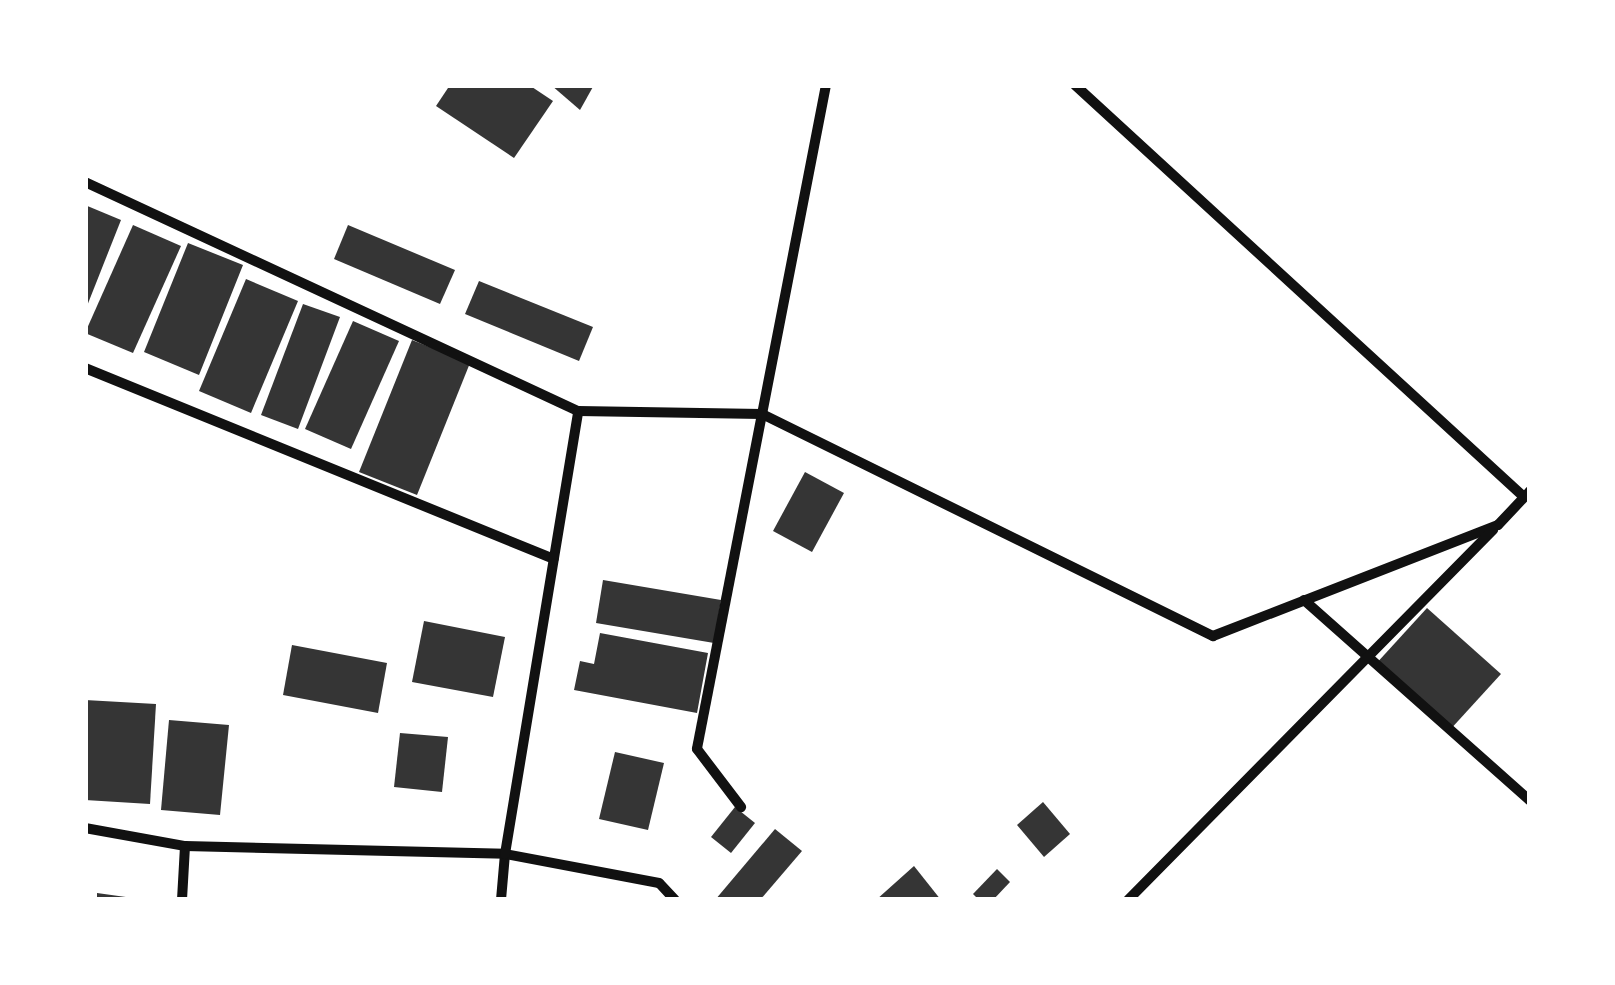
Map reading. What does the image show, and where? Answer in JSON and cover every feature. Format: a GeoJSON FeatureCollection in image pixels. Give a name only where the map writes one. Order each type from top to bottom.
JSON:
{"type":"FeatureCollection","features":[{"type":"Feature","properties":{"kind":"street"},"geometry":{"type":"LineString","coordinates":[[741,806],[696,749],[826,85]]}},
{"type":"Feature","properties":{"kind":"street"},"geometry":{"type":"LineString","coordinates":[[1075,85],[1527,494],[1128,900]]}},
{"type":"Feature","properties":{"kind":"street"},"geometry":{"type":"LineString","coordinates":[[85,182],[578,411],[762,414],[1213,636],[1498,525]]}},
{"type":"Feature","properties":{"kind":"street"},"geometry":{"type":"LineString","coordinates":[[85,368],[554,558]]}},
{"type":"Feature","properties":{"kind":"street"},"geometry":{"type":"LineString","coordinates":[[500,900],[504,854],[578,411]]}},
{"type":"Feature","properties":{"kind":"street"},"geometry":{"type":"LineString","coordinates":[[1304,600],[1530,801]]}},
{"type":"Feature","properties":{"kind":"street"},"geometry":{"type":"LineString","coordinates":[[85,828],[185,846],[504,854],[659,883],[674,900]]}},
{"type":"Feature","properties":{"kind":"street"},"geometry":{"type":"LineString","coordinates":[[182,900],[185,846]]}},
{"type":"Feature","properties":{"kind":"building"},"geometry":{"type":"Polygon","coordinates":[[[450,85],[529,85],[553,101],[514,158],[436,106],[450,85]]]}},
{"type":"Feature","properties":{"kind":"building"},"geometry":{"type":"Polygon","coordinates":[[[551,85],[594,85],[580,110],[551,85]]]}},
{"type":"Feature","properties":{"kind":"building"},"geometry":{"type":"Polygon","coordinates":[[[85,205],[121,220],[85,311],[85,205]]]}},
{"type":"Feature","properties":{"kind":"building"},"geometry":{"type":"Polygon","coordinates":[[[133,225],[181,246],[133,353],[85,333],[133,225]]]}},
{"type":"Feature","properties":{"kind":"building"},"geometry":{"type":"Polygon","coordinates":[[[348,225],[455,270],[440,304],[334,259],[348,225]]]}},
{"type":"Feature","properties":{"kind":"building"},"geometry":{"type":"Polygon","coordinates":[[[188,243],[243,265],[199,375],[144,352],[188,243]]]}},
{"type":"Feature","properties":{"kind":"building"},"geometry":{"type":"Polygon","coordinates":[[[246,279],[298,301],[251,413],[199,391],[246,279]]]}},
{"type":"Feature","properties":{"kind":"building"},"geometry":{"type":"Polygon","coordinates":[[[479,281],[593,327],[579,361],[465,314],[479,281]]]}},
{"type":"Feature","properties":{"kind":"building"},"geometry":{"type":"Polygon","coordinates":[[[303,304],[340,317],[298,429],[261,415],[303,304]]]}},
{"type":"Feature","properties":{"kind":"building"},"geometry":{"type":"Polygon","coordinates":[[[353,321],[399,341],[351,449],[305,429],[353,321]]]}},
{"type":"Feature","properties":{"kind":"building"},"geometry":{"type":"Polygon","coordinates":[[[412,340],[470,363],[417,495],[359,472],[412,340]]]}},
{"type":"Feature","properties":{"kind":"building"},"geometry":{"type":"Polygon","coordinates":[[[805,472],[844,493],[812,552],[773,531],[805,472]]]}},
{"type":"Feature","properties":{"kind":"building"},"geometry":{"type":"Polygon","coordinates":[[[603,580],[721,600],[714,643],[596,623],[603,580]]]}},
{"type":"Feature","properties":{"kind":"building"},"geometry":{"type":"Polygon","coordinates":[[[1427,608],[1501,674],[1448,732],[1374,666],[1427,608]]]}},
{"type":"Feature","properties":{"kind":"building"},"geometry":{"type":"Polygon","coordinates":[[[424,621],[505,637],[493,697],[412,682],[424,621]]]}},
{"type":"Feature","properties":{"kind":"building"},"geometry":{"type":"Polygon","coordinates":[[[600,633],[708,653],[697,713],[574,690],[580,661],[594,664],[600,633]]]}},
{"type":"Feature","properties":{"kind":"building"},"geometry":{"type":"Polygon","coordinates":[[[292,645],[387,663],[378,713],[283,695],[292,645]]]}},
{"type":"Feature","properties":{"kind":"building"},"geometry":{"type":"Polygon","coordinates":[[[85,700],[156,704],[150,804],[85,800],[85,700]]]}},
{"type":"Feature","properties":{"kind":"building"},"geometry":{"type":"Polygon","coordinates":[[[169,720],[229,725],[220,815],[161,810],[169,720]]]}},
{"type":"Feature","properties":{"kind":"building"},"geometry":{"type":"Polygon","coordinates":[[[400,733],[448,737],[442,792],[394,787],[400,733]]]}},
{"type":"Feature","properties":{"kind":"building"},"geometry":{"type":"Polygon","coordinates":[[[615,752],[664,763],[648,830],[599,819],[615,752]]]}},
{"type":"Feature","properties":{"kind":"building"},"geometry":{"type":"Polygon","coordinates":[[[1043,802],[1070,834],[1044,857],[1017,825],[1043,802]]]}},
{"type":"Feature","properties":{"kind":"building"},"geometry":{"type":"Polygon","coordinates":[[[735,807],[755,823],[731,853],[711,837],[735,807]]]}},
{"type":"Feature","properties":{"kind":"building"},"geometry":{"type":"Polygon","coordinates":[[[775,829],[802,851],[760,900],[715,900],[775,829]]]}},
{"type":"Feature","properties":{"kind":"building"},"geometry":{"type":"Polygon","coordinates":[[[914,866],[941,900],[876,900],[914,866]]]}},
{"type":"Feature","properties":{"kind":"building"},"geometry":{"type":"Polygon","coordinates":[[[997,869],[1010,882],[993,900],[979,900],[973,894],[997,869]]]}},
{"type":"Feature","properties":{"kind":"building"},"geometry":{"type":"Polygon","coordinates":[[[97,893],[133,898],[133,900],[97,900],[97,893]]]}}]}
